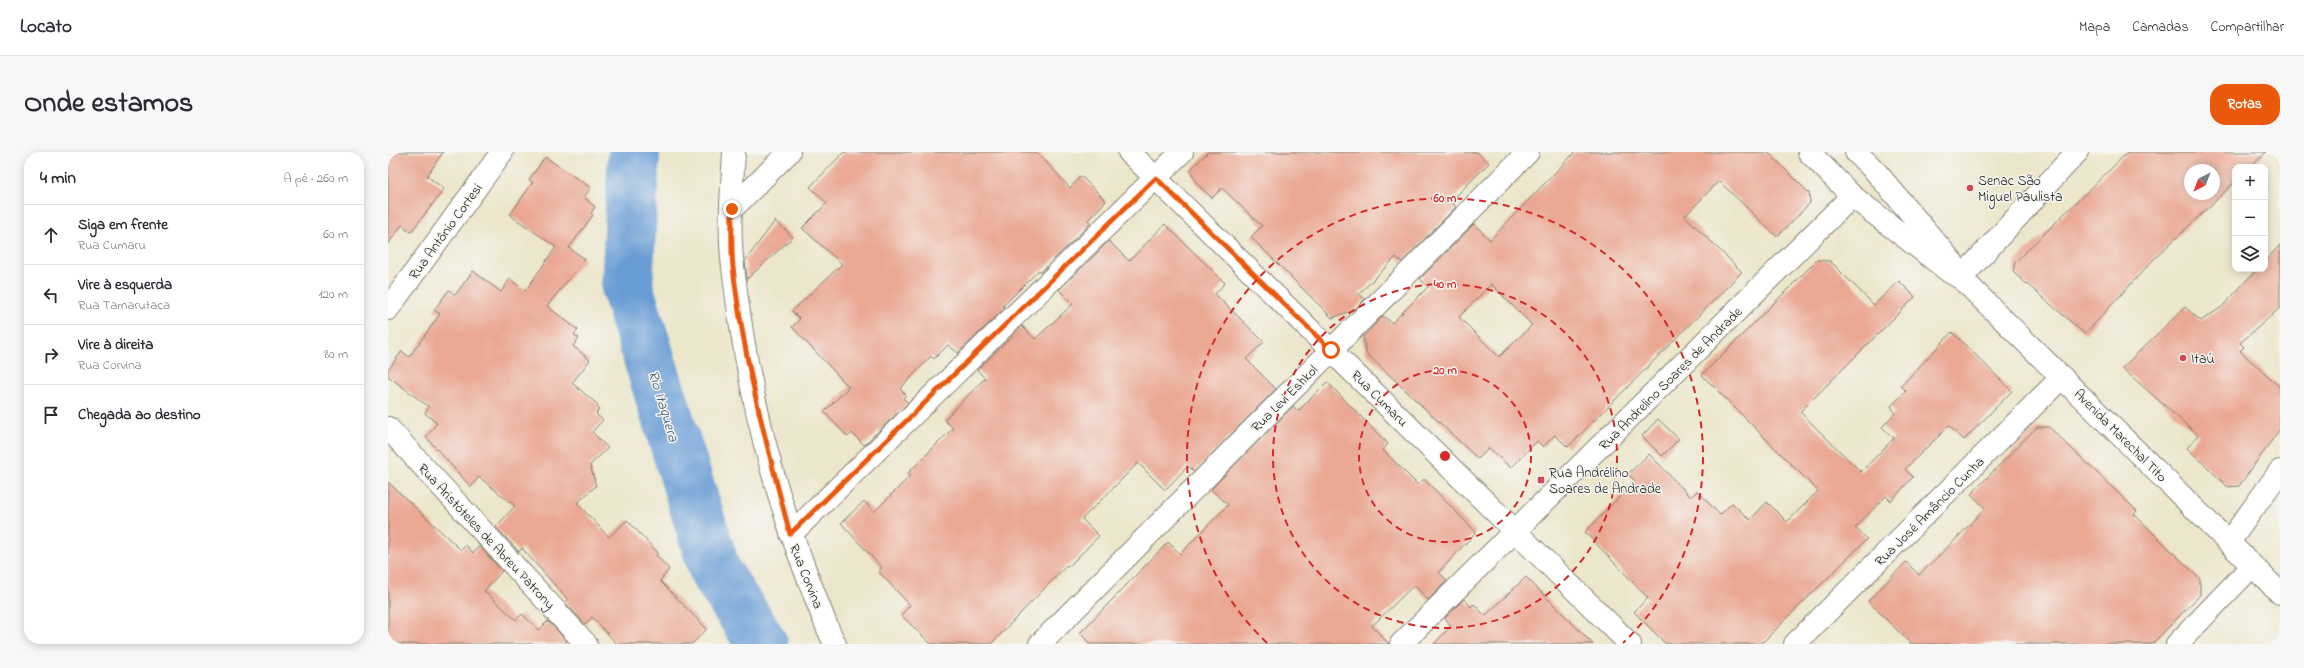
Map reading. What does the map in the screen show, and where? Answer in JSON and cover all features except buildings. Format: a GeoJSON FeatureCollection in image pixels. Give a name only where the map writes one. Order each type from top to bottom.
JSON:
{"type":"FeatureCollection","features":[{"type":"Feature","properties":{"kind":"street","name":"Rua Antônio Cortesi"},"geometry":{"type":"LineString","coordinates":[[388,309],[502,152]]}},
{"type":"Feature","properties":{"kind":"street","name":"Rua Corvina"},"geometry":{"type":"LineString","coordinates":[[734,152],[732,209],[733,266],[749,366],[767,448],[790,534],[835,644]]}},
{"type":"Feature","properties":{"kind":"street"},"geometry":{"type":"LineString","coordinates":[[732,209],[789,152]]}},
{"type":"Feature","properties":{"kind":"street","name":"Rua Cumaru"},"geometry":{"type":"LineString","coordinates":[[1129,152],[1630,644]]}},
{"type":"Feature","properties":{"kind":"street"},"geometry":{"type":"LineString","coordinates":[[790,534],[1182,152]]}},
{"type":"Feature","properties":{"kind":"street","name":"Rua Levi Eshkol"},"geometry":{"type":"LineString","coordinates":[[1040,644],[1528,152]]}},
{"type":"Feature","properties":{"kind":"street"},"geometry":{"type":"LineString","coordinates":[[1809,152],[1852,196],[1872,196],[1883,202],[1961,278],[2077,152]]}},
{"type":"Feature","properties":{"kind":"street","name":"Avenida Marechal Tito"},"geometry":{"type":"LineString","coordinates":[[1856,152],[1876,172],[1956,267],[1961,278],[2280,593]]}},
{"type":"Feature","properties":{"kind":"street","name":"Rua Andrelino Soares de Andrade"},"geometry":{"type":"LineString","coordinates":[[1401,644],[1852,196]]}},
{"type":"Feature","properties":{"kind":"street","name":"Rua José Amâncio Cunha"},"geometry":{"type":"LineString","coordinates":[[1795,644],[2062,377]]}},
{"type":"Feature","properties":{"kind":"street","name":"Rua Aristóteles de Abreu Patrony"},"geometry":{"type":"LineString","coordinates":[[388,428],[586,644]]}},
{"type":"Feature","properties":{"kind":"street"},"geometry":{"type":"LineString","coordinates":[[2228,542],[2280,471]]}},
{"type":"Feature","properties":{"kind":"street"},"geometry":{"type":"LineString","coordinates":[[2177,644],[2252,566]]}},
{"type":"Feature","properties":{"kind":"waterway","name":"Rio Itaquera"},"geometry":{"type":"LineString","coordinates":[[634,152],[627,287],[715,571],[762,644]]}},
{"type":"Feature","properties":{"kind":"place","name":"Senac São Miguel Paulista"},"geometry":{"type":"Point","coordinates":[1970,188]}},
{"type":"Feature","properties":{"kind":"place","name":"Itaú"},"geometry":{"type":"Point","coordinates":[2183,358]}},
{"type":"Feature","properties":{"kind":"place","name":"Rua Andrélino Soares de Andrade"},"geometry":{"type":"Point","coordinates":[1541,480]}},
{"type":"Feature","properties":{"kind":"route"},"geometry":{"type":"LineString","coordinates":[[732,209],[733,266],[749,366],[767,448],[790,534],[1156,178],[1331,350]]}}]}
